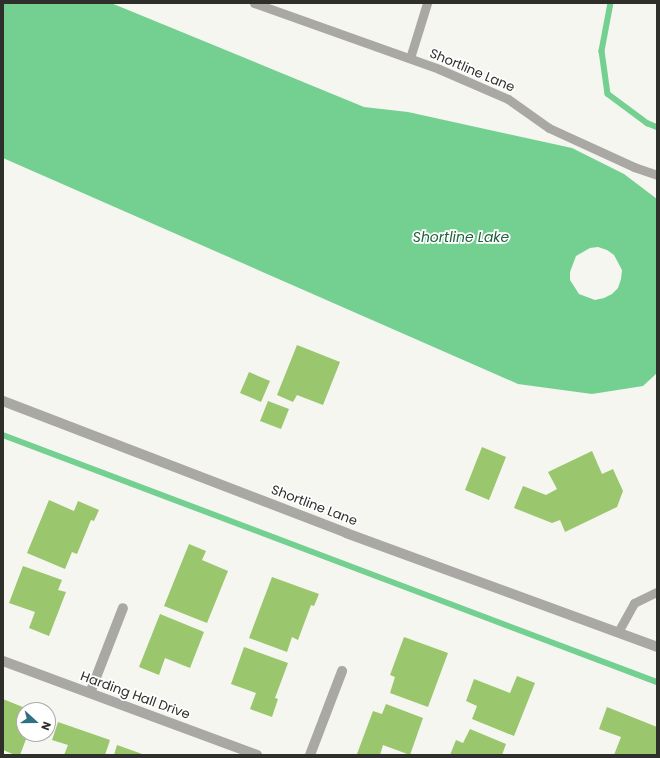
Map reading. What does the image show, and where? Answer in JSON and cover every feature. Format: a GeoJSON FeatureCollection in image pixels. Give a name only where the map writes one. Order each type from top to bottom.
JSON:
{"type":"FeatureCollection","features":[{"type":"Feature","properties":{"kind":"street","name":"Shortline Lane"},"geometry":{"type":"LineString","coordinates":[[3,401],[346,533],[657,647]]}},
{"type":"Feature","properties":{"kind":"street"},"geometry":{"type":"LineString","coordinates":[[90,694],[123,608]]}},
{"type":"Feature","properties":{"kind":"street","name":"Harding Hall Drive"},"geometry":{"type":"LineString","coordinates":[[3,661],[257,755]]}},
{"type":"Feature","properties":{"kind":"street"},"geometry":{"type":"LineString","coordinates":[[310,755],[342,671]]}},
{"type":"Feature","properties":{"kind":"lane","name":"Shortline Lane"},"geometry":{"type":"LineString","coordinates":[[255,3],[410,58],[508,99],[549,128],[634,167],[657,175]]}},
{"type":"Feature","properties":{"kind":"lane"},"geometry":{"type":"LineString","coordinates":[[410,58],[427,3]]}},
{"type":"Feature","properties":{"kind":"lane"},"geometry":{"type":"LineString","coordinates":[[618,632],[634,603],[657,592]]}},
{"type":"Feature","properties":{"kind":"water","name":"Shortline Lake"},"geometry":{"type":"Polygon","coordinates":[[[3,3],[111,3],[364,107],[408,112],[572,148],[624,174],[657,199],[657,373],[643,386],[592,394],[518,384],[3,158],[3,3]],[[598,247],[590,248],[576,256],[570,272],[570,280],[579,294],[595,300],[612,294],[618,288],[622,270],[614,255],[607,250],[598,247]]]}},
{"type":"Feature","properties":{"kind":"building"},"geometry":{"type":"Polygon","coordinates":[[[297,345],[340,362],[323,405],[297,395],[293,402],[277,395],[297,345]]]}},
{"type":"Feature","properties":{"kind":"building"},"geometry":{"type":"Polygon","coordinates":[[[249,372],[270,381],[261,402],[240,393],[249,372]]]}},
{"type":"Feature","properties":{"kind":"building"},"geometry":{"type":"Polygon","coordinates":[[[268,401],[289,409],[281,429],[260,421],[268,401]]]}},
{"type":"Feature","properties":{"kind":"building"},"geometry":{"type":"Polygon","coordinates":[[[482,447],[506,457],[489,500],[465,490],[482,447]]]}},
{"type":"Feature","properties":{"kind":"building"},"geometry":{"type":"Polygon","coordinates":[[[592,451],[602,474],[613,469],[623,491],[617,507],[565,532],[560,520],[552,523],[514,508],[523,486],[546,495],[557,489],[548,472],[592,451]]]}},
{"type":"Feature","properties":{"kind":"building"},"geometry":{"type":"Polygon","coordinates":[[[49,500],[74,511],[78,501],[99,510],[94,521],[91,520],[77,554],[72,552],[65,569],[27,553],[49,500]]]}},
{"type":"Feature","properties":{"kind":"building"},"geometry":{"type":"Polygon","coordinates":[[[189,544],[206,551],[202,560],[228,571],[207,623],[164,606],[189,544]]]}},
{"type":"Feature","properties":{"kind":"building"},"geometry":{"type":"Polygon","coordinates":[[[23,566],[62,580],[58,590],[66,592],[49,636],[29,628],[35,612],[9,603],[23,566]]]}},
{"type":"Feature","properties":{"kind":"building"},"geometry":{"type":"Polygon","coordinates":[[[272,577],[319,594],[314,606],[311,605],[298,640],[292,637],[287,652],[249,638],[272,577]]]}},
{"type":"Feature","properties":{"kind":"building"},"geometry":{"type":"Polygon","coordinates":[[[160,614],[204,632],[190,668],[165,658],[159,675],[139,667],[160,614]]]}},
{"type":"Feature","properties":{"kind":"building"},"geometry":{"type":"Polygon","coordinates":[[[404,637],[448,653],[428,707],[390,693],[395,677],[390,675],[404,637]]]}},
{"type":"Feature","properties":{"kind":"building"},"geometry":{"type":"Polygon","coordinates":[[[244,647],[288,663],[275,698],[278,699],[272,717],[250,709],[256,693],[231,684],[244,647]]]}},
{"type":"Feature","properties":{"kind":"building"},"geometry":{"type":"Polygon","coordinates":[[[517,676],[535,683],[514,736],[472,719],[477,706],[466,701],[474,679],[510,693],[517,676]]]}},
{"type":"Feature","properties":{"kind":"building"},"geometry":{"type":"Polygon","coordinates":[[[3,699],[16,704],[16,742],[25,742],[20,755],[15,755],[3,750],[3,699]]]}},
{"type":"Feature","properties":{"kind":"building"},"geometry":{"type":"Polygon","coordinates":[[[386,704],[423,718],[410,755],[383,745],[380,755],[357,754],[373,711],[382,714],[386,704]]]}},
{"type":"Feature","properties":{"kind":"building"},"geometry":{"type":"Polygon","coordinates":[[[607,707],[657,727],[657,755],[614,755],[621,737],[599,729],[607,707]]]}},
{"type":"Feature","properties":{"kind":"building"},"geometry":{"type":"Polygon","coordinates":[[[58,722],[110,740],[105,755],[64,755],[68,745],[56,741],[56,728],[58,722]]]}},
{"type":"Feature","properties":{"kind":"building"},"geometry":{"type":"Polygon","coordinates":[[[470,729],[506,744],[502,755],[450,755],[456,740],[463,743],[470,729]]]}},
{"type":"Feature","properties":{"kind":"building"},"geometry":{"type":"Polygon","coordinates":[[[117,745],[145,755],[114,755],[117,745]]]}},
{"type":"Feature","properties":{"kind":"waterway"},"geometry":{"type":"LineString","coordinates":[[611,3],[602,51],[608,94],[647,123],[657,127]]}},
{"type":"Feature","properties":{"kind":"waterway"},"geometry":{"type":"LineString","coordinates":[[3,435],[657,682]]}}]}
